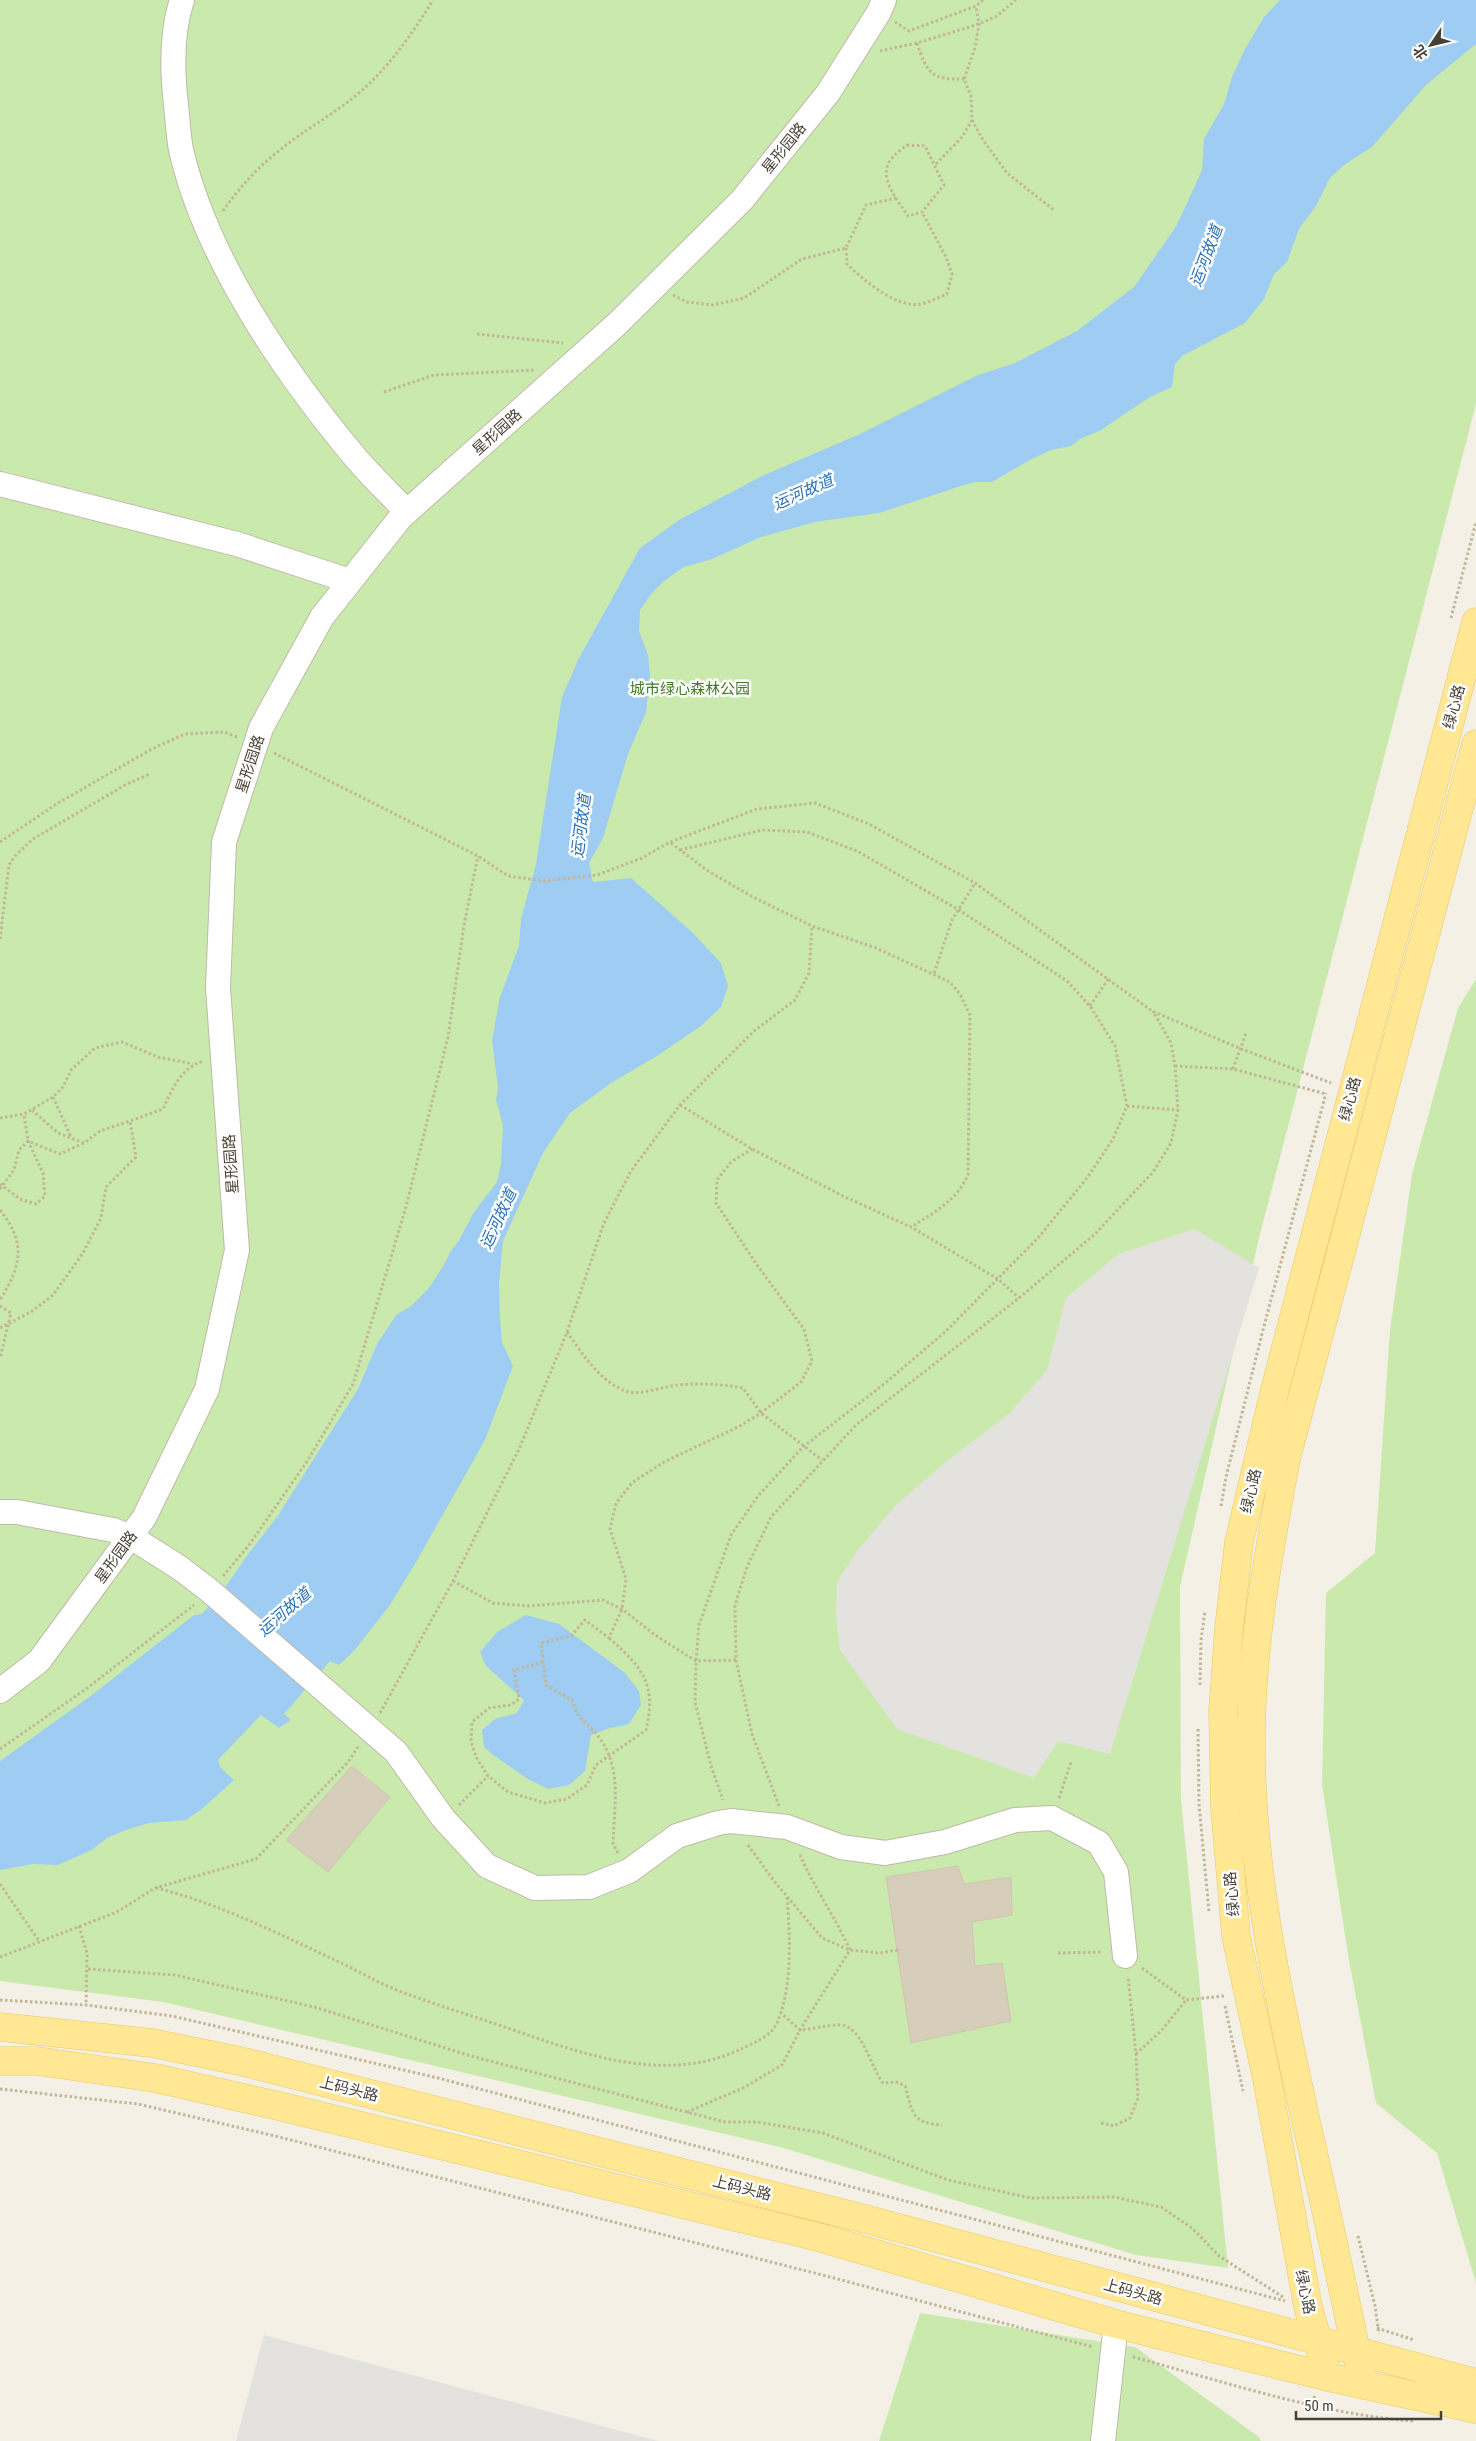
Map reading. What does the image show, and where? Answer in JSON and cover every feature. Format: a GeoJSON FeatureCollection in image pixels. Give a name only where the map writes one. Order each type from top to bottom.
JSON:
{"type":"FeatureCollection","features":[{"type":"Feature","properties":{"kind":"main road","name":"绿心路"},"geometry":{"type":"LineString","coordinates":[[1328,2377],[1308,2307],[1267,2079],[1236,1936],[1225,1809],[1223,1711],[1229,1628],[1239,1542],[1274,1393],[1476,622]]}},
{"type":"Feature","properties":{"kind":"main road","name":"绿心路"},"geometry":{"type":"LineString","coordinates":[[1375,2386],[1356,2352],[1269,1939],[1256,1845],[1251,1740],[1256,1647],[1268,1558],[1286,1459],[1476,744]]}},
{"type":"Feature","properties":{"kind":"main road","name":"上码头路"},"geometry":{"type":"LineString","coordinates":[[0,2027],[152,2043],[240,2061],[869,2220],[1382,2359],[1471,2394]]}},
{"type":"Feature","properties":{"kind":"main road"},"geometry":{"type":"LineString","coordinates":[[152,2043],[145,2051],[142,2061],[155,2078]]}},
{"type":"Feature","properties":{"kind":"main road","name":"上码头路"},"geometry":{"type":"LineString","coordinates":[[0,2061],[37,2061],[155,2078],[279,2106],[818,2237],[1116,2324],[1328,2377],[1375,2386],[1471,2394]]}},
{"type":"Feature","properties":{"kind":"main road"},"geometry":{"type":"LineString","coordinates":[[1200,2345],[1208,2338],[1214,2322],[1209,2312]]}},
{"type":"Feature","properties":{"kind":"street"},"geometry":{"type":"LineString","coordinates":[[182,0],[178,14],[172,73],[176,108],[182,153],[209,232],[248,306],[300,388],[356,458],[407,512]]}},
{"type":"Feature","properties":{"kind":"street","name":"星形园路"},"geometry":{"type":"LineString","coordinates":[[0,1691],[39,1661],[144,1518],[207,1389],[238,1250],[218,988],[224,842],[261,728],[322,617],[407,512],[567,369],[742,200],[828,93],[882,6]]}},
{"type":"Feature","properties":{"kind":"street"},"geometry":{"type":"LineString","coordinates":[[0,484],[236,544],[350,581]]}},
{"type":"Feature","properties":{"kind":"street"},"geometry":{"type":"LineString","coordinates":[[0,1512],[17,1512],[113,1530],[130,1537],[180,1568],[211,1592],[396,1752],[443,1818],[487,1866],[535,1888],[589,1887],[629,1871],[677,1836],[718,1823],[731,1821],[787,1827],[841,1847],[885,1853],[946,1842],[1015,1820],[1052,1818],[1099,1843],[1116,1872],[1125,1956]]}},
{"type":"Feature","properties":{"kind":"street"},"geometry":{"type":"LineString","coordinates":[[1103,2441],[1116,2324]]}},
{"type":"Feature","properties":{"kind":"path"},"geometry":{"type":"LineString","coordinates":[[209,232],[250,176],[280,150],[361,91],[388,64],[411,36],[433,0]]}},
{"type":"Feature","properties":{"kind":"path"},"geometry":{"type":"LineString","coordinates":[[882,6],[909,31],[976,6],[983,0]]}},
{"type":"Feature","properties":{"kind":"path"},"geometry":{"type":"LineString","coordinates":[[851,56],[917,43],[979,24],[998,16],[1016,0]]}},
{"type":"Feature","properties":{"kind":"path"},"geometry":{"type":"LineString","coordinates":[[976,6],[979,24],[975,48],[964,79],[971,96],[972,120],[983,140],[1007,173],[1054,210]]}},
{"type":"Feature","properties":{"kind":"path"},"geometry":{"type":"LineString","coordinates":[[917,43],[925,67],[938,78],[964,79]]}},
{"type":"Feature","properties":{"kind":"path"},"geometry":{"type":"LineString","coordinates":[[936,164],[962,137],[972,120]]}},
{"type":"Feature","properties":{"kind":"path"},"geometry":{"type":"LineString","coordinates":[[907,145],[925,146],[936,164],[944,185],[922,212],[908,216],[896,198],[886,176],[890,160],[907,145]]}},
{"type":"Feature","properties":{"kind":"path"},"geometry":{"type":"LineString","coordinates":[[896,198],[866,205],[846,248],[847,264],[861,278],[904,304],[921,304],[947,294],[952,274],[946,257],[922,212]]}},
{"type":"Feature","properties":{"kind":"path"},"geometry":{"type":"LineString","coordinates":[[655,286],[687,302],[712,305],[744,298],[802,259],[846,248]]}},
{"type":"Feature","properties":{"kind":"path"},"geometry":{"type":"LineString","coordinates":[[477,334],[568,344]]}},
{"type":"Feature","properties":{"kind":"path"},"geometry":{"type":"LineString","coordinates":[[384,392],[434,375],[567,369]]}},
{"type":"Feature","properties":{"kind":"path"},"geometry":{"type":"LineString","coordinates":[[0,842],[58,803],[152,749],[185,734],[224,732],[256,744],[478,856],[508,876],[546,881],[597,875],[642,858],[670,842],[757,809],[815,803],[869,824],[975,883],[1109,978],[1152,1011],[1351,1096]]}},
{"type":"Feature","properties":{"kind":"path"},"geometry":{"type":"LineString","coordinates":[[0,939],[9,865],[15,856],[33,839],[127,784],[150,774]]}},
{"type":"Feature","properties":{"kind":"path"},"geometry":{"type":"LineString","coordinates":[[680,850],[762,830],[807,832],[857,851],[959,910],[1067,981],[1090,1006],[1116,1046],[1127,1106],[1113,1139],[1087,1178],[1038,1238],[944,1333],[884,1384],[803,1447],[758,1496],[731,1535],[699,1625],[695,1702],[711,1766],[731,1821],[787,1897],[822,1938],[850,1950],[879,1953],[898,1950]]}},
{"type":"Feature","properties":{"kind":"path"},"geometry":{"type":"LineString","coordinates":[[670,842],[708,871],[734,886],[812,926],[876,948],[934,973],[950,982],[960,994],[970,1015],[968,1175],[961,1190],[946,1205],[912,1227]]}},
{"type":"Feature","properties":{"kind":"path"},"geometry":{"type":"LineString","coordinates":[[0,1749],[86,1689],[211,1592],[249,1545],[308,1460],[353,1384],[406,1207],[448,1037],[464,925],[478,856]]}},
{"type":"Feature","properties":{"kind":"path"},"geometry":{"type":"LineString","coordinates":[[934,973],[952,920],[975,883]]}},
{"type":"Feature","properties":{"kind":"path"},"geometry":{"type":"LineString","coordinates":[[0,1957],[117,1912],[155,1888],[256,1859],[348,1762],[370,1731],[453,1581],[520,1447],[567,1332],[604,1223],[631,1170],[680,1105],[754,1031],[795,1000],[809,973],[812,926]]}},
{"type":"Feature","properties":{"kind":"path"},"geometry":{"type":"LineString","coordinates":[[1090,1006],[1109,978]]}},
{"type":"Feature","properties":{"kind":"path"},"geometry":{"type":"LineString","coordinates":[[850,1950],[838,1925],[814,1886],[787,1827],[752,1734],[736,1660],[735,1605],[747,1567],[771,1517],[856,1425],[1019,1298],[1094,1235],[1153,1172],[1171,1143],[1178,1110],[1175,1066],[1171,1043],[1152,1011]]}},
{"type":"Feature","properties":{"kind":"path"},"geometry":{"type":"LineString","coordinates":[[1234,1069],[1246,1033]]}},
{"type":"Feature","properties":{"kind":"path"},"geometry":{"type":"LineString","coordinates":[[0,1118],[24,1114],[53,1097],[62,1087],[72,1070],[95,1048],[122,1042],[158,1057],[194,1064]]}},
{"type":"Feature","properties":{"kind":"path"},"geometry":{"type":"LineString","coordinates":[[28,1141],[60,1154],[84,1143],[100,1131],[163,1109],[176,1082],[194,1064],[223,1054]]}},
{"type":"Feature","properties":{"kind":"path"},"geometry":{"type":"LineString","coordinates":[[1175,1066],[1234,1069],[1351,1096]]}},
{"type":"Feature","properties":{"kind":"path"},"geometry":{"type":"LineString","coordinates":[[53,1097],[72,1138]]}},
{"type":"Feature","properties":{"kind":"path"},"geometry":{"type":"LineString","coordinates":[[680,1105],[752,1149],[843,1196],[912,1227],[998,1279],[1019,1298]]}},
{"type":"Feature","properties":{"kind":"path"},"geometry":{"type":"LineString","coordinates":[[1127,1106],[1178,1110]]}},
{"type":"Feature","properties":{"kind":"path"},"geometry":{"type":"LineString","coordinates":[[32,1110],[58,1133],[84,1143]]}},
{"type":"Feature","properties":{"kind":"path"},"geometry":{"type":"LineString","coordinates":[[24,1114],[28,1141],[43,1174],[45,1196],[36,1204],[20,1199],[1,1186],[14,1170],[19,1150],[28,1141]]}},
{"type":"Feature","properties":{"kind":"path"},"geometry":{"type":"LineString","coordinates":[[0,1328],[31,1312],[53,1295],[83,1253],[102,1218],[106,1187],[136,1157],[130,1121]]}},
{"type":"Feature","properties":{"kind":"path"},"geometry":{"type":"LineString","coordinates":[[609,1638],[622,1609],[626,1579],[610,1529],[616,1503],[633,1482],[664,1462],[740,1426],[760,1413],[801,1382],[812,1361],[804,1329],[757,1265],[716,1203],[717,1180],[731,1162],[752,1149]]}},
{"type":"Feature","properties":{"kind":"path"},"geometry":{"type":"LineString","coordinates":[[0,1210],[13,1226],[19,1256],[11,1282],[0,1300]]}},
{"type":"Feature","properties":{"kind":"path"},"geometry":{"type":"LineString","coordinates":[[0,1306],[11,1313],[0,1358]]}},
{"type":"Feature","properties":{"kind":"path"},"geometry":{"type":"LineString","coordinates":[[567,1332],[590,1364],[613,1385],[631,1393],[677,1386],[718,1383],[743,1388],[760,1413],[822,1460]]}},
{"type":"Feature","properties":{"kind":"path"},"geometry":{"type":"LineString","coordinates":[[453,1581],[493,1603],[529,1606],[603,1600],[622,1609],[655,1635],[696,1661],[736,1660]]}},
{"type":"Feature","properties":{"kind":"path"},"geometry":{"type":"LineString","coordinates":[[543,1662],[514,1670],[519,1699],[511,1705],[488,1708],[472,1722],[471,1741],[476,1757],[488,1776],[508,1792],[546,1803],[567,1799],[587,1785],[596,1765],[610,1756],[646,1730],[651,1709],[648,1687],[635,1661],[585,1620],[571,1636],[541,1643],[546,1685],[572,1700],[577,1716],[599,1738],[610,1756],[615,1775],[613,1844],[629,1871]]}},
{"type":"Feature","properties":{"kind":"path"},"geometry":{"type":"LineString","coordinates":[[1052,1818],[1071,1762]]}},
{"type":"Feature","properties":{"kind":"path"},"geometry":{"type":"LineString","coordinates":[[443,1818],[488,1776]]}},
{"type":"Feature","properties":{"kind":"path"},"geometry":{"type":"LineString","coordinates":[[0,1884],[39,1941]]}},
{"type":"Feature","properties":{"kind":"path"},"geometry":{"type":"LineString","coordinates":[[155,1888],[176,1893],[242,1919],[393,1988],[572,2050],[639,2065],[678,2065],[718,2060],[760,2041],[777,2025],[791,1951],[787,1897]]}},
{"type":"Feature","properties":{"kind":"path"},"geometry":{"type":"LineString","coordinates":[[79,1926],[87,1952],[86,2005]]}},
{"type":"Feature","properties":{"kind":"path"},"geometry":{"type":"LineString","coordinates":[[88,1969],[175,1975],[314,2007],[471,2056],[687,2112],[743,2088],[782,2065],[800,2030],[850,1950]]}},
{"type":"Feature","properties":{"kind":"path"},"geometry":{"type":"LineString","coordinates":[[1058,1953],[1102,1952],[1125,1956],[1186,2000],[1224,1996]]}},
{"type":"Feature","properties":{"kind":"path"},"geometry":{"type":"LineString","coordinates":[[1101,2123],[1114,2126],[1130,2118],[1138,2098],[1136,2054],[1125,1956]]}},
{"type":"Feature","properties":{"kind":"path","name":"上码头路"},"geometry":{"type":"LineString","coordinates":[[0,2000],[86,2005],[172,2016],[438,2078],[1291,2303],[1219,2256],[1192,2228],[1161,2207],[1114,2197],[1031,2198],[948,2180],[823,2134],[756,2122],[725,2122],[687,2112]]}},
{"type":"Feature","properties":{"kind":"path"},"geometry":{"type":"LineString","coordinates":[[1136,2054],[1162,2030],[1186,2000]]}},
{"type":"Feature","properties":{"kind":"path"},"geometry":{"type":"LineString","coordinates":[[780,2012],[800,2030],[842,2025],[855,2032],[883,2083],[896,2082],[905,2086],[914,2115],[926,2124],[942,2125]]}},
{"type":"Feature","properties":{"kind":"path"},"geometry":{"type":"LineString","coordinates":[[0,2089],[138,2104],[275,2136],[796,2268],[1286,2398],[1390,2419],[1424,2422]]}},
{"type":"Feature","properties":{"kind":"path"},"geometry":{"type":"LineString","coordinates":[[1357,2235],[1378,2329],[1382,2359]]}},
{"type":"Feature","properties":{"kind":"path"},"geometry":{"type":"LineString","coordinates":[[1350,2320],[1378,2329]]}},
{"type":"Feature","properties":{"kind":"path"},"geometry":{"type":"LineString","coordinates":[[1375,2386],[1390,2419]]}},
{"type":"Feature","properties":{"kind":"green space","name":"城市绿心森林公园"},"geometry":{"type":"Polygon","coordinates":[[[0,0],[1476,0],[1476,404],[1259,1238],[1180,1587],[1181,1800],[1228,2268],[1136,2255],[780,2147],[163,2002],[0,1981],[0,0]]]}},
{"type":"Feature","properties":{"kind":"green space"},"geometry":{"type":"Polygon","coordinates":[[[1476,979],[1476,2283],[1437,2153],[1376,2103],[1348,1955],[1322,1784],[1326,1593],[1375,1553],[1390,1330],[1412,1174],[1458,1008],[1476,979]]]}},
{"type":"Feature","properties":{"kind":"green space"},"geometry":{"type":"Polygon","coordinates":[[[920,2313],[1135,2347],[1259,2437],[1261,2441],[879,2441],[920,2313]]]}},
{"type":"Feature","properties":{"kind":"shaded area"},"geometry":{"type":"Polygon","coordinates":[[[1195,1229],[1259,1268],[1110,1754],[1058,1741],[1034,1778],[897,1729],[840,1650],[836,1615],[837,1582],[857,1551],[895,1506],[947,1461],[1010,1413],[1047,1370],[1066,1298],[1119,1254],[1195,1229]]]}},
{"type":"Feature","properties":{"kind":"shaded area"},"geometry":{"type":"Polygon","coordinates":[[[264,2335],[658,2441],[236,2441],[264,2335]]]}},
{"type":"Feature","properties":{"kind":"water","name":"运河故道"},"geometry":{"type":"Polygon","coordinates":[[[1280,0],[1476,0],[1476,44],[1426,85],[1372,147],[1344,165],[1330,178],[1316,206],[1299,229],[1287,262],[1274,274],[1264,299],[1245,323],[1182,356],[1175,364],[1172,387],[1150,397],[1101,430],[1080,439],[1071,446],[1051,450],[992,482],[975,482],[879,513],[815,522],[761,537],[712,559],[684,567],[664,581],[652,593],[640,610],[639,631],[648,655],[650,675],[646,712],[628,754],[603,838],[589,863],[593,882],[631,878],[693,933],[721,963],[728,986],[721,1007],[701,1026],[657,1056],[611,1083],[570,1113],[543,1153],[503,1241],[499,1283],[500,1318],[502,1342],[513,1366],[485,1440],[390,1605],[354,1651],[339,1665],[330,1661],[284,1714],[291,1720],[279,1728],[261,1715],[218,1760],[220,1767],[234,1780],[203,1808],[186,1820],[149,1823],[126,1830],[107,1838],[92,1850],[58,1865],[32,1864],[0,1870],[0,1761],[92,1695],[194,1615],[202,1614],[223,1590],[277,1517],[358,1389],[377,1344],[396,1315],[411,1306],[429,1288],[458,1242],[474,1212],[497,1182],[501,1164],[503,1125],[496,1100],[498,1088],[492,1040],[500,997],[519,946],[521,919],[536,864],[562,697],[578,660],[640,548],[679,520],[762,476],[860,434],[978,375],[1015,363],[1077,331],[1134,287],[1175,228],[1202,170],[1204,139],[1224,104],[1232,77],[1245,49],[1264,17],[1280,0]]]}},
{"type":"Feature","properties":{"kind":"water"},"geometry":{"type":"Polygon","coordinates":[[[526,1615],[559,1624],[624,1672],[639,1691],[641,1705],[629,1724],[591,1735],[585,1771],[569,1785],[548,1789],[526,1778],[484,1747],[482,1730],[495,1719],[517,1713],[524,1700],[486,1666],[480,1652],[497,1632],[526,1615]]]}},
{"type":"Feature","properties":{"kind":"building"},"geometry":{"type":"Polygon","coordinates":[[[352,1766],[390,1797],[328,1872],[286,1840],[352,1766]]]}},
{"type":"Feature","properties":{"kind":"building"},"geometry":{"type":"Polygon","coordinates":[[[958,1866],[964,1884],[1011,1877],[1012,1915],[972,1922],[975,1966],[1002,1963],[1011,2021],[911,2043],[886,1877],[958,1866]]]}}]}
